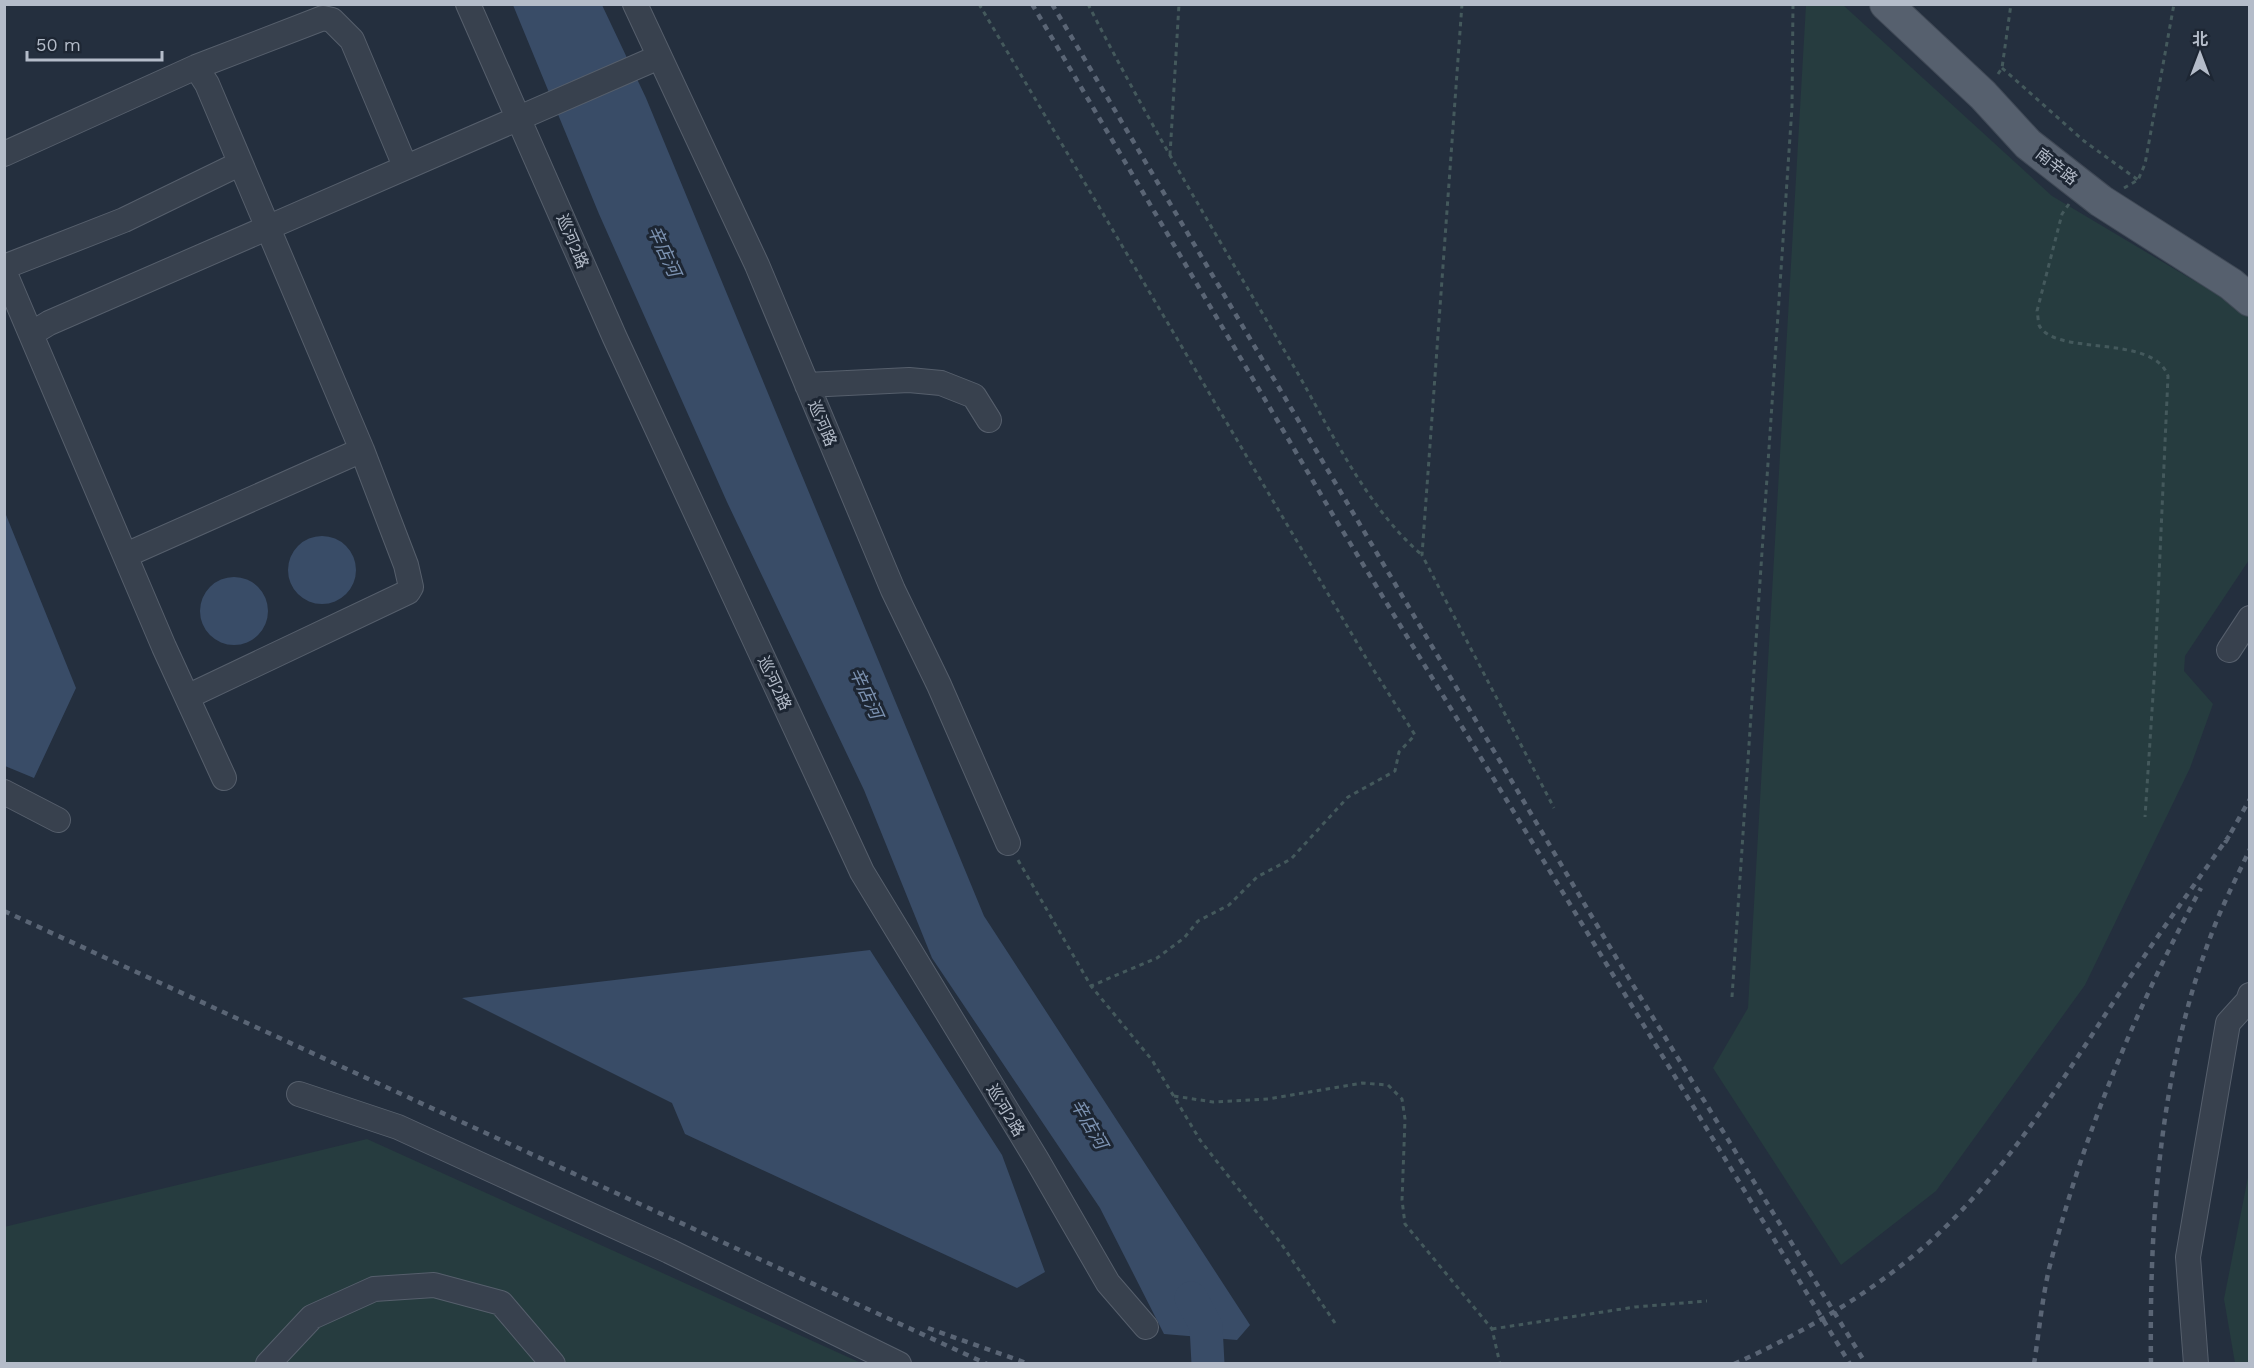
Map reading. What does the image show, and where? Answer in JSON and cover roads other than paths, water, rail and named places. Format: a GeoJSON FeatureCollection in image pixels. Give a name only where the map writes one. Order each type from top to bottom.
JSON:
{"type":"FeatureCollection","features":[{"type":"Feature","properties":{"kind":"main road","name":"南辛路"},"geometry":{"type":"LineString","coordinates":[[1886,4],[1983,95],[2028,144],[2091,193],[2231,284],[2250,300]]}},
{"type":"Feature","properties":{"kind":"street","name":"巡河2路"},"geometry":{"type":"LineString","coordinates":[[468,4],[523,115],[615,338],[862,872],[1037,1160],[1108,1283],[1146,1327]]}},
{"type":"Feature","properties":{"kind":"street","name":"巡河路"},"geometry":{"type":"LineString","coordinates":[[635,4],[655,59],[758,265],[893,590],[939,685],[1008,843]]}},
{"type":"Feature","properties":{"kind":"street"},"geometry":{"type":"LineString","coordinates":[[4,154],[196,67],[322,18],[332,20],[352,40],[405,166]]}},
{"type":"Feature","properties":{"kind":"street"},"geometry":{"type":"LineString","coordinates":[[32,334],[49,323],[266,226],[655,59]]}},
{"type":"Feature","properties":{"kind":"street"},"geometry":{"type":"LineString","coordinates":[[189,696],[408,592],[411,587],[406,565],[362,450],[207,84],[196,67]]}},
{"type":"Feature","properties":{"kind":"street"},"geometry":{"type":"LineString","coordinates":[[224,778],[189,696],[164,648],[4,269],[123,220],[239,164]]}},
{"type":"Feature","properties":{"kind":"street"},"geometry":{"type":"LineString","coordinates":[[807,385],[909,380],[941,383],[974,396],[989,420]]}},
{"type":"Feature","properties":{"kind":"street"},"geometry":{"type":"LineString","coordinates":[[126,555],[362,450]]}},
{"type":"Feature","properties":{"kind":"street"},"geometry":{"type":"LineString","coordinates":[[2229,650],[2250,618]]}},
{"type":"Feature","properties":{"kind":"street"},"geometry":{"type":"LineString","coordinates":[[4,792],[58,820]]}},
{"type":"Feature","properties":{"kind":"street"},"geometry":{"type":"LineString","coordinates":[[2196,1364],[2188,1257],[2228,1023],[2248,1001],[2250,995]]}},
{"type":"Feature","properties":{"kind":"street"},"geometry":{"type":"LineString","coordinates":[[299,1094],[398,1127],[669,1251],[899,1364]]}},
{"type":"Feature","properties":{"kind":"street"},"geometry":{"type":"LineString","coordinates":[[268,1364],[312,1317],[374,1289],[434,1285],[501,1303],[554,1364]]}},
{"type":"Feature","properties":{"kind":"water"},"geometry":{"type":"Polygon","coordinates":[[[513,5],[602,5],[646,98],[984,916],[1250,1325],[1237,1340],[1164,1334],[1100,1208],[932,958],[864,790],[727,502],[599,214],[513,5]]]}},
{"type":"Feature","properties":{"kind":"water"},"geometry":{"type":"Polygon","coordinates":[[[4,510],[76,688],[34,778],[5,766],[4,510]]]}},
{"type":"Feature","properties":{"kind":"water"},"geometry":{"type":"Polygon","coordinates":[[[322,536],[335,539],[346,546],[353,557],[356,570],[353,583],[346,594],[335,601],[322,604],[309,601],[298,594],[291,583],[288,570],[291,557],[298,546],[309,539],[322,536]]]}},
{"type":"Feature","properties":{"kind":"water"},"geometry":{"type":"Polygon","coordinates":[[[234,577],[247,580],[258,587],[265,598],[268,611],[265,624],[258,635],[247,642],[234,645],[221,642],[210,635],[203,624],[200,611],[203,598],[210,587],[221,580],[234,577]]]}},
{"type":"Feature","properties":{"kind":"water"},"geometry":{"type":"Polygon","coordinates":[[[870,950],[1002,1155],[1045,1272],[1017,1288],[685,1134],[672,1103],[462,998],[870,950]]]}},
{"type":"Feature","properties":{"kind":"waterway","name":"辛店河"},"geometry":{"type":"LineString","coordinates":[[1191,1298],[1206,1326],[1208,1364]]}},
{"type":"Feature","properties":{"kind":"railway"},"geometry":{"type":"LineString","coordinates":[[1032,4],[1333,515],[1850,1364]]}},
{"type":"Feature","properties":{"kind":"railway"},"geometry":{"type":"LineString","coordinates":[[1052,4],[1617,959],[1866,1364]]}},
{"type":"Feature","properties":{"kind":"railway"},"geometry":{"type":"LineString","coordinates":[[2225,843],[2250,799]]}},
{"type":"Feature","properties":{"kind":"railway"},"geometry":{"type":"LineString","coordinates":[[1734,1364],[1788,1338],[1866,1291],[1915,1255],[1966,1206],[2019,1142],[2146,953],[2229,836]]}},
{"type":"Feature","properties":{"kind":"railway"},"geometry":{"type":"LineString","coordinates":[[2151,1364],[2156,1194],[2171,1082],[2198,973],[2217,920],[2250,849]]}},
{"type":"Feature","properties":{"kind":"railway"},"geometry":{"type":"LineString","coordinates":[[2034,1364],[2049,1269],[2078,1170],[2133,1027],[2201,888]]}},
{"type":"Feature","properties":{"kind":"railway"},"geometry":{"type":"LineString","coordinates":[[4,911],[987,1364]]}},
{"type":"Feature","properties":{"kind":"railway"},"geometry":{"type":"LineString","coordinates":[[928,1328],[1029,1364]]}}]}
